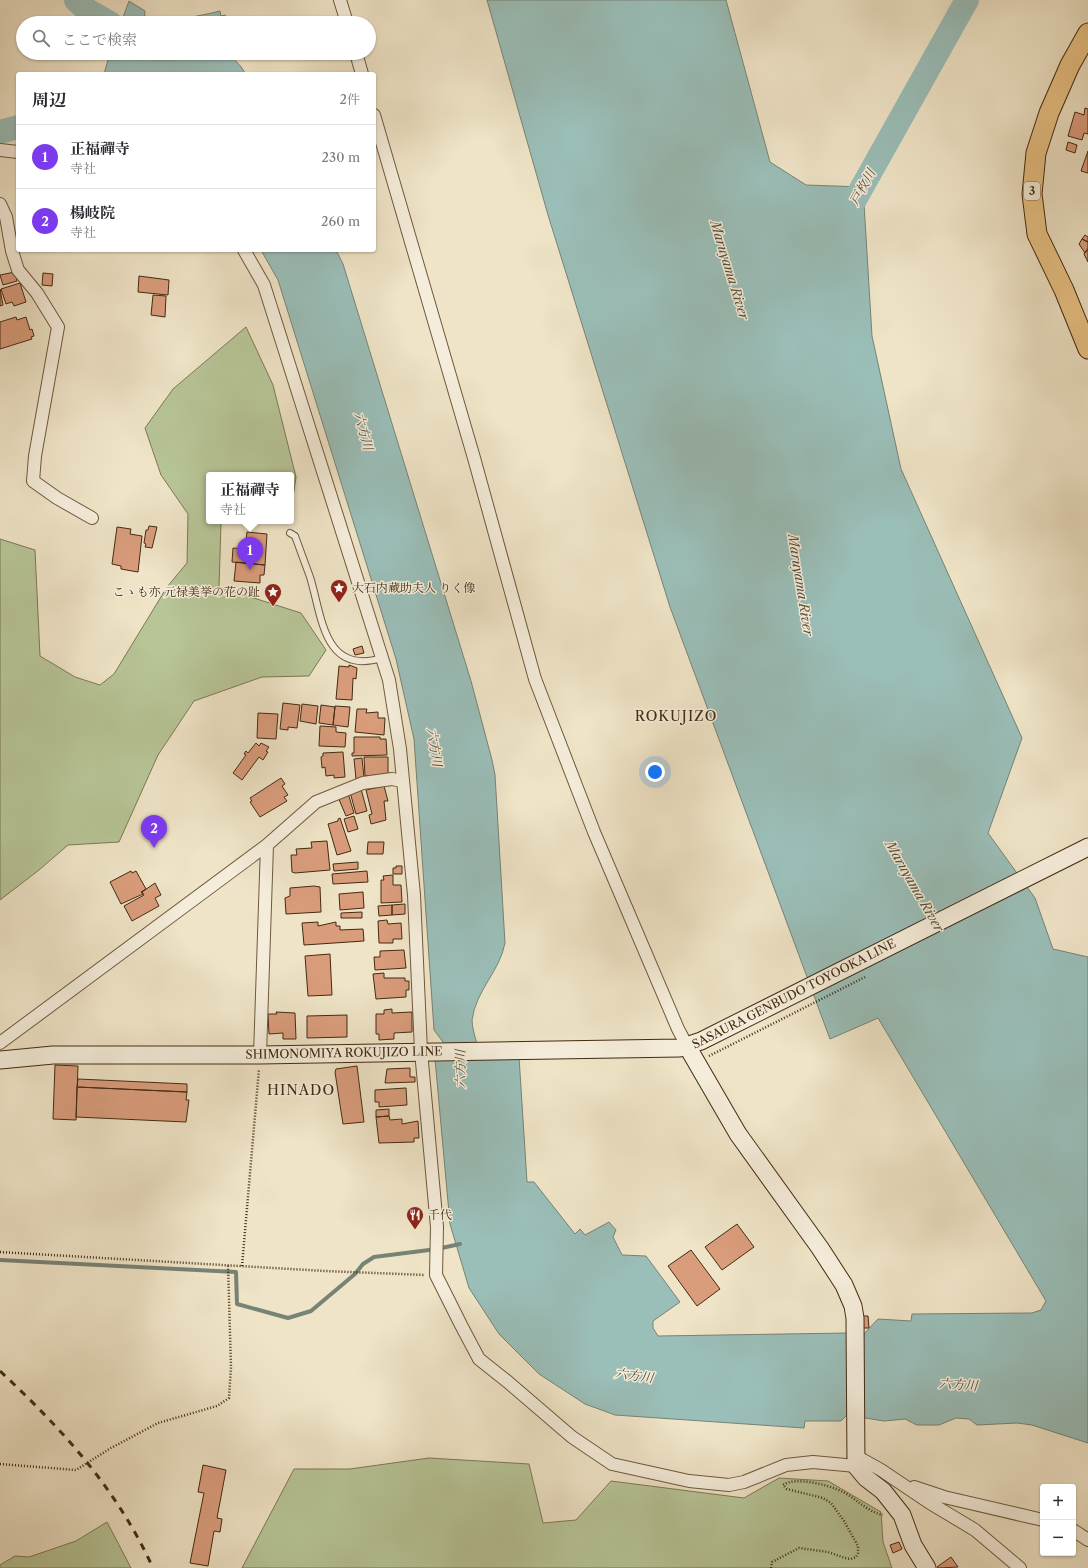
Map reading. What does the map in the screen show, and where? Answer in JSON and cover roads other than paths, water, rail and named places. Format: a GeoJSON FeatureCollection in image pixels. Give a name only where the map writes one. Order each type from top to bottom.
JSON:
{"type":"FeatureCollection","features":[{"type":"Feature","properties":{"kind":"main road","name":"3"},"geometry":{"type":"LineString","coordinates":[[1088,33],[1070,65],[1049,113],[1036,153],[1032,194],[1037,234],[1064,290],[1088,349]]}},
{"type":"Feature","properties":{"kind":"main road","name":"SASAURA GENBUDO TOYOOKA LINE"},"geometry":{"type":"LineString","coordinates":[[856,1461],[853,1306],[844,1285],[820,1248],[738,1134],[694,1044],[1088,847]]}},
{"type":"Feature","properties":{"kind":"main road","name":"SHIMONOMIYA ROKUJIZO LINE"},"geometry":{"type":"LineString","coordinates":[[0,1060],[53,1055],[260,1055],[426,1051],[668,1049],[694,1044]]}},
{"type":"Feature","properties":{"kind":"main road"},"geometry":{"type":"LineString","coordinates":[[856,1461],[866,1478],[883,1491],[902,1515],[913,1545],[927,1568]]}},
{"type":"Feature","properties":{"kind":"street"},"geometry":{"type":"LineString","coordinates":[[340,0],[345,16]]}},
{"type":"Feature","properties":{"kind":"street"},"geometry":{"type":"LineString","coordinates":[[358,60],[361,72]]}},
{"type":"Feature","properties":{"kind":"street"},"geometry":{"type":"LineString","coordinates":[[376,122],[474,458],[536,679],[594,832],[678,1029],[694,1044]]}},
{"type":"Feature","properties":{"kind":"street"},"geometry":{"type":"LineString","coordinates":[[0,150],[16,152]]}},
{"type":"Feature","properties":{"kind":"street"},"geometry":{"type":"LineString","coordinates":[[0,204],[6,216],[12,251],[18,270],[37,293],[58,327],[35,456],[33,481],[56,498],[92,518]]}},
{"type":"Feature","properties":{"kind":"street"},"geometry":{"type":"LineString","coordinates":[[245,252],[264,285],[389,680],[400,749],[414,895],[426,1051],[436,1227],[436,1275],[479,1359],[572,1437],[612,1464],[688,1481],[729,1485],[744,1482],[786,1465],[813,1462],[856,1461],[881,1470],[899,1483],[975,1530],[1020,1568]]}},
{"type":"Feature","properties":{"kind":"street"},"geometry":{"type":"LineString","coordinates":[[0,1043],[267,846],[316,802],[363,783],[392,779],[402,781]]}},
{"type":"Feature","properties":{"kind":"street"},"geometry":{"type":"LineString","coordinates":[[260,1055],[267,846]]}},
{"type":"Feature","properties":{"kind":"street"},"geometry":{"type":"LineString","coordinates":[[899,1483],[944,1497],[1040,1519]]}},
{"type":"Feature","properties":{"kind":"street"},"geometry":{"type":"LineString","coordinates":[[1076,1532],[1088,1540]]}},
{"type":"Feature","properties":{"kind":"lane"},"geometry":{"type":"LineString","coordinates":[[290,533],[295,536],[310,577],[321,624],[326,636],[335,649],[338,653],[356,660],[367,662],[382,658]]}},
{"type":"Feature","properties":{"kind":"water","name":"Maruyama River"},"geometry":{"type":"Polygon","coordinates":[[[487,0],[726,0],[770,162],[806,185],[863,187],[872,336],[901,469],[1022,738],[988,833],[1035,898],[1053,949],[1088,957],[1088,1443],[1032,1425],[1017,1423],[977,1425],[969,1419],[956,1418],[939,1425],[917,1425],[905,1419],[884,1421],[847,1415],[841,1421],[805,1421],[804,1428],[615,1415],[585,1404],[539,1374],[499,1334],[469,1288],[450,1224],[435,1059],[446,1046],[434,1030],[414,739],[396,659],[278,280],[262,252],[337,252],[343,264],[471,681],[495,775],[505,943],[498,963],[478,999],[474,1009],[472,1023],[477,1044],[519,1057],[527,1182],[534,1182],[575,1234],[580,1229],[585,1235],[609,1222],[616,1230],[613,1237],[622,1255],[646,1256],[680,1302],[653,1321],[653,1328],[658,1336],[848,1333],[863,1335],[878,1319],[911,1321],[912,1314],[1032,1313],[1041,1310],[1046,1301],[878,1018],[830,1039],[670,607],[548,215],[487,0]]]}},
{"type":"Feature","properties":{"kind":"water"},"geometry":{"type":"Polygon","coordinates":[[[129,1],[145,11],[145,16],[124,16],[129,1]]]}},
{"type":"Feature","properties":{"kind":"water"},"geometry":{"type":"Polygon","coordinates":[[[220,11],[221,16],[199,16],[220,11]]]}},
{"type":"Feature","properties":{"kind":"water"},"geometry":{"type":"Polygon","coordinates":[[[108,60],[235,60],[244,72],[105,72],[108,60]]]}},
{"type":"Feature","properties":{"kind":"waterway","name":"六方川"},"geometry":{"type":"LineString","coordinates":[[76,0],[87,10],[98,16]]}},
{"type":"Feature","properties":{"kind":"waterway","name":"戸枚川"},"geometry":{"type":"LineString","coordinates":[[847,214],[967,0]]}},
{"type":"Feature","properties":{"kind":"waterway"},"geometry":{"type":"LineString","coordinates":[[0,132],[16,128]]}},
{"type":"Feature","properties":{"kind":"waterway"},"geometry":{"type":"LineString","coordinates":[[0,1260],[236,1272],[237,1304],[288,1318],[311,1311],[355,1274],[363,1264],[374,1257],[437,1249],[460,1244]]}},
{"type":"Feature","properties":{"kind":"railway"},"geometry":{"type":"LineString","coordinates":[[0,1371],[67,1438],[87,1462],[123,1512],[139,1539],[153,1568]]}},
{"type":"Feature","properties":{"kind":"place","name":"正福禪寺"},"geometry":{"type":"Point","coordinates":[250,570]}},
{"type":"Feature","properties":{"kind":"place","name":"大石内蔵助夫人 りく像"},"geometry":{"type":"Point","coordinates":[339,603]}},
{"type":"Feature","properties":{"kind":"place","name":"こゝも亦 元禄美挙の花の趾"},"geometry":{"type":"Point","coordinates":[273,607]}},
{"type":"Feature","properties":{"kind":"place","name":"楊岐院"},"geometry":{"type":"Point","coordinates":[154,848]}},
{"type":"Feature","properties":{"kind":"place","name":"千代"},"geometry":{"type":"Point","coordinates":[415,1230]}},
{"type":"Feature","properties":{"kind":"district","name":"ROKUJIZO"},"geometry":{"type":"Point","coordinates":[676,716]}},
{"type":"Feature","properties":{"kind":"district","name":"HINADO"},"geometry":{"type":"Point","coordinates":[301,1090]}}]}
